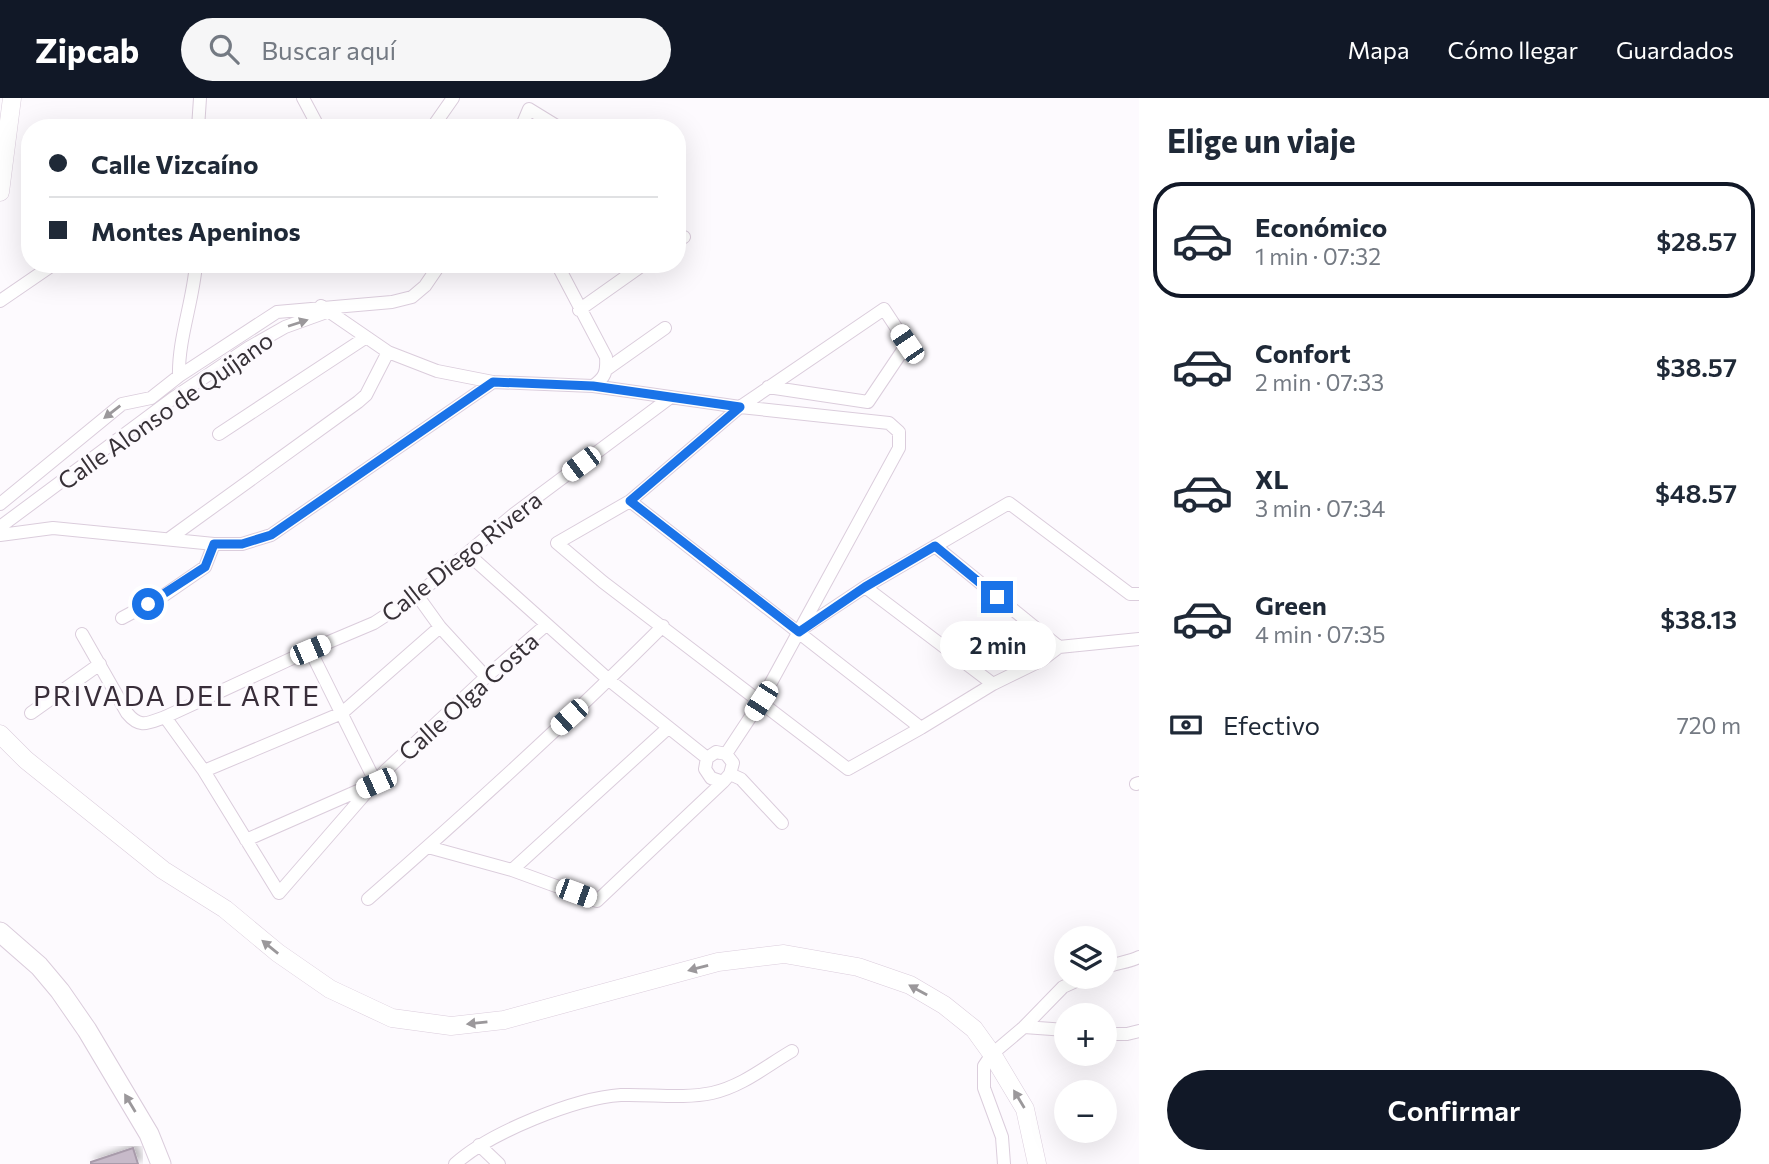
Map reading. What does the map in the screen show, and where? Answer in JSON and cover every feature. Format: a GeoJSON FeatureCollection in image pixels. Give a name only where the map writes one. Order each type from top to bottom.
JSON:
{"type":"FeatureCollection","features":[{"type":"Feature","properties":{"kind":"main road"},"geometry":{"type":"LineString","coordinates":[[0,932],[38,966],[60,991],[87,1030],[149,1134],[161,1164]]}},
{"type":"Feature","properties":{"kind":"street"},"geometry":{"type":"LineString","coordinates":[[0,192],[12,98]]}},
{"type":"Feature","properties":{"kind":"street"},"geometry":{"type":"LineString","coordinates":[[199,119],[200,98]]}},
{"type":"Feature","properties":{"kind":"street"},"geometry":{"type":"LineString","coordinates":[[438,119],[453,98]]}},
{"type":"Feature","properties":{"kind":"street"},"geometry":{"type":"LineString","coordinates":[[306,99],[315,119]]}},
{"type":"Feature","properties":{"kind":"street"},"geometry":{"type":"LineString","coordinates":[[525,119],[529,109],[545,119]]}},
{"type":"Feature","properties":{"kind":"street"},"geometry":{"type":"LineString","coordinates":[[0,301],[41,273]]}},
{"type":"Feature","properties":{"kind":"street"},"geometry":{"type":"LineString","coordinates":[[179,376],[178,358],[195,273]]}},
{"type":"Feature","properties":{"kind":"street","name":"Calle Alonso de Quijano"},"geometry":{"type":"LineString","coordinates":[[0,504],[122,404],[167,394],[179,376],[277,312],[392,302],[412,297],[425,286],[434,273]]}},
{"type":"Feature","properties":{"kind":"street"},"geometry":{"type":"LineString","coordinates":[[561,273],[606,357],[607,369],[603,379],[593,386]]}},
{"type":"Feature","properties":{"kind":"street"},"geometry":{"type":"LineString","coordinates":[[579,310],[631,273]]}},
{"type":"Feature","properties":{"kind":"street"},"geometry":{"type":"LineString","coordinates":[[329,309],[365,338],[388,352],[437,371],[493,382],[593,386],[740,407],[889,423],[899,432],[899,448],[761,701],[726,754]]}},
{"type":"Feature","properties":{"kind":"street","name":"Calle Alonso de Quijano"},"geometry":{"type":"LineString","coordinates":[[0,527],[167,394],[285,327],[329,309]]}},
{"type":"Feature","properties":{"kind":"street"},"geometry":{"type":"LineString","coordinates":[[768,387],[868,402],[907,344],[884,309],[768,387],[740,407],[630,501],[557,543],[603,582],[848,769],[921,729],[993,684],[1042,660],[1059,647],[1139,639]]}},
{"type":"Feature","properties":{"kind":"street"},"geometry":{"type":"LineString","coordinates":[[607,369],[665,328]]}},
{"type":"Feature","properties":{"kind":"street"},"geometry":{"type":"LineString","coordinates":[[219,434],[365,338]]}},
{"type":"Feature","properties":{"kind":"street"},"geometry":{"type":"LineString","coordinates":[[170,538],[358,402],[366,395],[388,352]]}},
{"type":"Feature","properties":{"kind":"street"},"geometry":{"type":"LineString","coordinates":[[0,535],[53,527],[214,544],[242,544],[271,535],[493,382]]}},
{"type":"Feature","properties":{"kind":"street","name":"Calle Diego Rivera"},"geometry":{"type":"LineString","coordinates":[[82,634],[127,713],[135,722],[145,724],[165,717],[374,623],[416,595],[514,514],[671,397]]}},
{"type":"Feature","properties":{"kind":"street"},"geometry":{"type":"LineString","coordinates":[[630,501],[921,729]]}},
{"type":"Feature","properties":{"kind":"street"},"geometry":{"type":"LineString","coordinates":[[799,632],[865,587],[1009,503],[1130,594],[1139,594]]}},
{"type":"Feature","properties":{"kind":"street"},"geometry":{"type":"LineString","coordinates":[[122,618],[163,596],[205,567],[214,544]]}},
{"type":"Feature","properties":{"kind":"street"},"geometry":{"type":"LineString","coordinates":[[935,546],[1059,647]]}},
{"type":"Feature","properties":{"kind":"street"},"geometry":{"type":"LineString","coordinates":[[468,554],[609,680],[707,758]]}},
{"type":"Feature","properties":{"kind":"street"},"geometry":{"type":"LineString","coordinates":[[865,587],[993,684]]}},
{"type":"Feature","properties":{"kind":"street"},"geometry":{"type":"LineString","coordinates":[[416,595],[440,627],[486,677]]}},
{"type":"Feature","properties":{"kind":"street","name":"Calle Olga Costa"},"geometry":{"type":"LineString","coordinates":[[246,841],[279,893],[385,771],[546,625]]}},
{"type":"Feature","properties":{"kind":"street"},"geometry":{"type":"LineString","coordinates":[[368,898],[428,847],[609,680],[663,626]]}},
{"type":"Feature","properties":{"kind":"street"},"geometry":{"type":"LineString","coordinates":[[204,771],[342,713],[440,627]]}},
{"type":"Feature","properties":{"kind":"street"},"geometry":{"type":"LineString","coordinates":[[165,717],[204,771],[246,841],[376,783],[310,650]]}},
{"type":"Feature","properties":{"kind":"street"},"geometry":{"type":"LineString","coordinates":[[31,713],[100,664]]}},
{"type":"Feature","properties":{"kind":"street"},"geometry":{"type":"LineString","coordinates":[[512,870],[668,728]]}},
{"type":"Feature","properties":{"kind":"street"},"geometry":{"type":"LineString","coordinates":[[0,734],[26,760],[163,870],[225,909],[278,953],[330,989],[392,1018],[451,1026],[504,1020],[718,962],[784,954],[858,967],[910,985],[944,1005],[974,1029],[992,1054],[1025,1109],[1037,1164]]}},
{"type":"Feature","properties":{"kind":"street"},"geometry":{"type":"LineString","coordinates":[[428,847],[512,870],[597,901],[727,778],[733,763],[726,754],[716,752],[707,758],[705,768],[711,778],[727,778],[741,779],[782,823]]}},
{"type":"Feature","properties":{"kind":"street"},"geometry":{"type":"LineString","coordinates":[[1117,963],[1139,957]]}},
{"type":"Feature","properties":{"kind":"street"},"geometry":{"type":"LineString","coordinates":[[1004,1164],[1002,1137],[984,1088],[984,1066],[992,1054],[1024,1027],[1061,989]]}},
{"type":"Feature","properties":{"kind":"street"},"geometry":{"type":"LineString","coordinates":[[1024,1027],[1054,1029]]}},
{"type":"Feature","properties":{"kind":"street"},"geometry":{"type":"LineString","coordinates":[[1117,1034],[1139,1031]]}},
{"type":"Feature","properties":{"kind":"street"},"geometry":{"type":"LineString","coordinates":[[455,1164],[479,1145],[521,1125],[597,1097],[712,1093],[747,1081],[792,1051]]}},
{"type":"Feature","properties":{"kind":"street"},"geometry":{"type":"LineString","coordinates":[[479,1145],[499,1164]]}},
{"type":"Feature","properties":{"kind":"building"},"geometry":{"type":"Polygon","coordinates":[[[133,1148],[138,1164],[91,1164],[91,1162],[133,1148]]]}},
{"type":"Feature","properties":{"kind":"district","name":"PRIVADA DEL ARTE"},"geometry":{"type":"Point","coordinates":[177,695]}},
{"type":"Feature","properties":{"kind":"route"},"geometry":{"type":"LineString","coordinates":[[148,604],[205,567],[214,544],[242,544],[271,535],[493,382],[593,386],[740,407],[630,501],[799,632],[865,587],[935,546],[997,597]]}}]}
